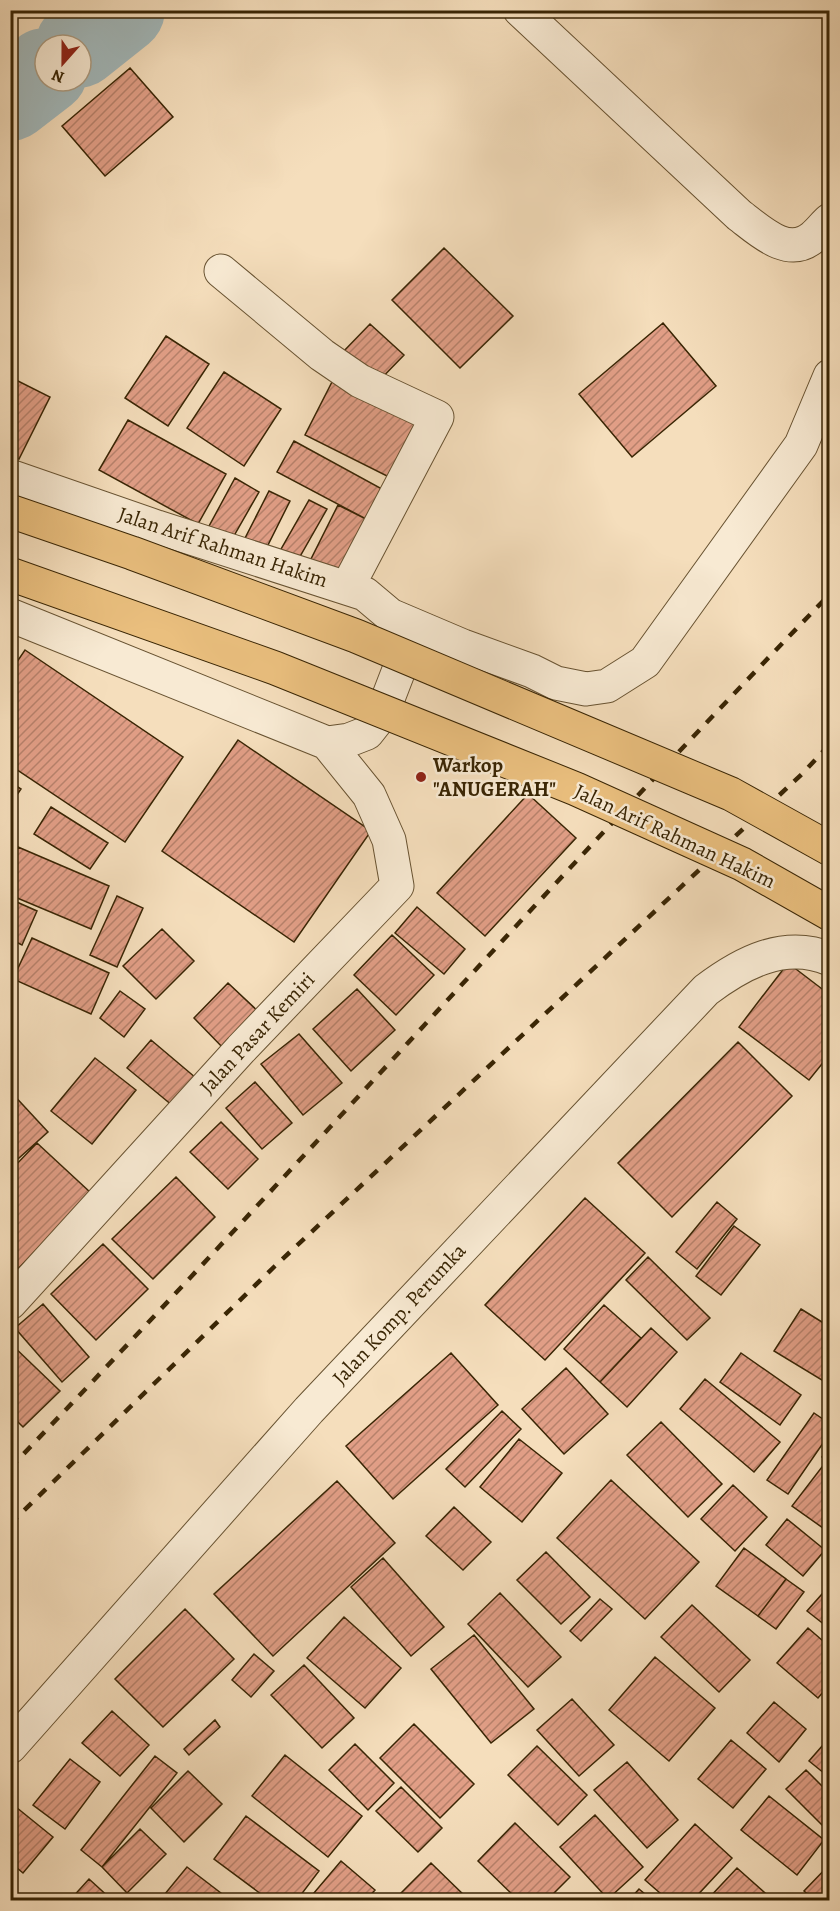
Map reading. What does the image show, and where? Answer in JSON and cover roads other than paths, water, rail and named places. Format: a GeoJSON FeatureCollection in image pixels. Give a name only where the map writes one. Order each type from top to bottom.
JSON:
{"type":"FeatureCollection","features":[{"type":"Feature","properties":{"kind":"highway","name":"Jalan Arif Rahman Hakim"},"geometry":{"type":"LineString","coordinates":[[10,511],[143,557],[356,636],[731,794],[830,849]]}},
{"type":"Feature","properties":{"kind":"highway","name":"Jalan Arif Rahman Hakim"},"geometry":{"type":"LineString","coordinates":[[10,574],[275,668],[576,789],[742,864],[830,914]]}},
{"type":"Feature","properties":{"kind":"street"},"geometry":{"type":"LineString","coordinates":[[520,10],[739,215],[772,240],[795,246],[812,239],[830,220]]}},
{"type":"Feature","properties":{"kind":"street"},"geometry":{"type":"LineString","coordinates":[[221,272],[322,355],[360,381],[437,417],[347,588]]}},
{"type":"Feature","properties":{"kind":"street"},"geometry":{"type":"LineString","coordinates":[[390,615],[463,646],[532,671],[556,683],[586,689],[607,686],[645,662],[666,634],[801,445],[830,376]]}},
{"type":"Feature","properties":{"kind":"street","name":"Jalan Arif Rahman Hakim"},"geometry":{"type":"LineString","coordinates":[[10,476],[157,527],[365,594],[390,615]]}},
{"type":"Feature","properties":{"kind":"street"},"geometry":{"type":"LineString","coordinates":[[10,615],[327,743],[349,740],[367,733],[382,714],[402,662],[398,631],[390,615]]}},
{"type":"Feature","properties":{"kind":"street","name":"Jalan Pasar Kemiri"},"geometry":{"type":"LineString","coordinates":[[10,1304],[241,1049],[397,886],[389,840],[369,795],[327,743]]}},
{"type":"Feature","properties":{"kind":"street","name":"Jalan Komp. Perumka"},"geometry":{"type":"LineString","coordinates":[[10,1747],[309,1410],[706,990],[730,972],[760,957],[790,951],[819,954],[830,959]]}},
{"type":"Feature","properties":{"kind":"waterway"},"geometry":{"type":"LineString","coordinates":[[93,33],[122,10]]}},
{"type":"Feature","properties":{"kind":"waterway"},"geometry":{"type":"LineString","coordinates":[[10,98],[33,80]]}},
{"type":"Feature","properties":{"kind":"railway"},"geometry":{"type":"LineString","coordinates":[[10,1468],[216,1250],[623,811],[830,594]]}},
{"type":"Feature","properties":{"kind":"railway"},"geometry":{"type":"LineString","coordinates":[[10,1524],[275,1266],[803,773],[830,744]]}},
{"type":"Feature","properties":{"kind":"place","name":"Warkop \"ANUGERAH\""},"geometry":{"type":"Point","coordinates":[421,777]}}]}
